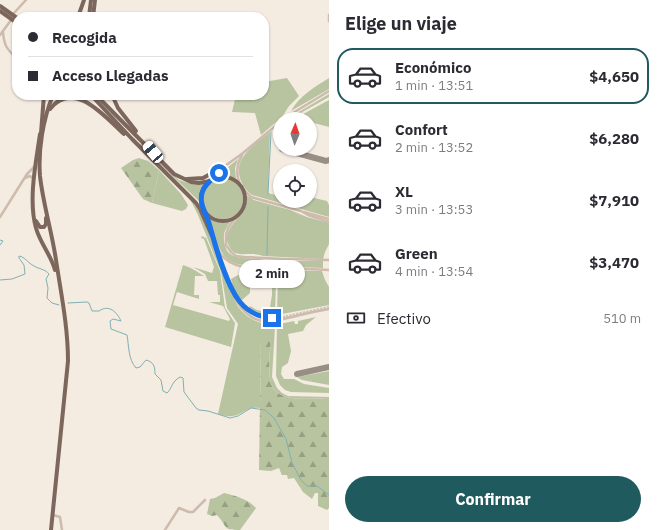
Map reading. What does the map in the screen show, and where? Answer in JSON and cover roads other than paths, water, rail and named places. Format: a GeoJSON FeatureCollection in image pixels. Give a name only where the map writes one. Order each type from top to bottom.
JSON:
{"type":"FeatureCollection","features":[{"type":"Feature","properties":{"kind":"main road"},"geometry":{"type":"LineString","coordinates":[[80,12],[84,0]]}},
{"type":"Feature","properties":{"kind":"main road"},"geometry":{"type":"LineString","coordinates":[[90,12],[91,0]]}},
{"type":"Feature","properties":{"kind":"main road"},"geometry":{"type":"LineString","coordinates":[[95,12],[96,0]]}},
{"type":"Feature","properties":{"kind":"main road"},"geometry":{"type":"LineString","coordinates":[[1,8],[12,12]]}},
{"type":"Feature","properties":{"kind":"main road"},"geometry":{"type":"LineString","coordinates":[[1,8],[12,14]]}},
{"type":"Feature","properties":{"kind":"main road"},"geometry":{"type":"LineString","coordinates":[[1,8],[10,18]]}},
{"type":"Feature","properties":{"kind":"main road"},"geometry":{"type":"LineString","coordinates":[[41,133],[44,100]]}},
{"type":"Feature","properties":{"kind":"main road"},"geometry":{"type":"LineString","coordinates":[[49,100],[41,133],[36,165],[33,213],[38,233],[58,276]]}},
{"type":"Feature","properties":{"kind":"main road"},"geometry":{"type":"LineString","coordinates":[[51,100],[45,122],[40,164],[46,208],[68,334],[68,361],[51,530]]}},
{"type":"Feature","properties":{"kind":"main road"},"geometry":{"type":"LineString","coordinates":[[47,112],[52,106],[61,100]]}},
{"type":"Feature","properties":{"kind":"main road"},"geometry":{"type":"LineString","coordinates":[[84,100],[92,104],[132,139]]}},
{"type":"Feature","properties":{"kind":"main road"},"geometry":{"type":"LineString","coordinates":[[96,100],[132,139],[212,217],[222,220],[229,220],[238,214],[244,204],[245,198],[241,187],[233,180],[219,177],[212,180],[192,182],[178,177],[101,100]]}},
{"type":"Feature","properties":{"kind":"main road"},"geometry":{"type":"LineString","coordinates":[[114,100],[126,119],[153,152]]}},
{"type":"Feature","properties":{"kind":"main road"},"geometry":{"type":"LineString","coordinates":[[178,177],[194,179],[203,178],[225,166]]}},
{"type":"Feature","properties":{"kind":"main road"},"geometry":{"type":"LineString","coordinates":[[203,208],[201,200],[202,191],[212,180]]}},
{"type":"Feature","properties":{"kind":"main road"},"geometry":{"type":"LineString","coordinates":[[190,196],[200,209],[212,236]]}},
{"type":"Feature","properties":{"kind":"main road"},"geometry":{"type":"LineString","coordinates":[[33,213],[37,224],[44,228],[46,224],[46,208]]}},
{"type":"Feature","properties":{"kind":"street"},"geometry":{"type":"LineString","coordinates":[[15,12],[26,0]]}},
{"type":"Feature","properties":{"kind":"street"},"geometry":{"type":"LineString","coordinates":[[329,15],[329,21]]}},
{"type":"Feature","properties":{"kind":"street"},"geometry":{"type":"LineString","coordinates":[[0,35],[10,18]]}},
{"type":"Feature","properties":{"kind":"street"},"geometry":{"type":"LineString","coordinates":[[3,32],[4,44],[12,53]]}},
{"type":"Feature","properties":{"kind":"street"},"geometry":{"type":"LineString","coordinates":[[294,112],[329,91]]}},
{"type":"Feature","properties":{"kind":"street"},"geometry":{"type":"LineString","coordinates":[[212,180],[225,166],[273,128]]}},
{"type":"Feature","properties":{"kind":"street"},"geometry":{"type":"LineString","coordinates":[[243,153],[237,169],[237,177],[241,187],[251,197],[329,219]]}},
{"type":"Feature","properties":{"kind":"street"},"geometry":{"type":"LineString","coordinates":[[0,217],[28,172],[36,165]]}},
{"type":"Feature","properties":{"kind":"street"},"geometry":{"type":"LineString","coordinates":[[24,178],[30,176],[34,180]]}},
{"type":"Feature","properties":{"kind":"street"},"geometry":{"type":"LineString","coordinates":[[203,208],[236,302],[253,318],[266,322],[329,309]]}},
{"type":"Feature","properties":{"kind":"street"},"geometry":{"type":"LineString","coordinates":[[301,211],[329,222]]}},
{"type":"Feature","properties":{"kind":"street"},"geometry":{"type":"LineString","coordinates":[[238,214],[228,228],[226,235],[226,245],[231,252],[240,256],[329,260]]}},
{"type":"Feature","properties":{"kind":"street"},"geometry":{"type":"LineString","coordinates":[[215,244],[224,258],[236,266],[329,270]]}},
{"type":"Feature","properties":{"kind":"street"},"geometry":{"type":"LineString","coordinates":[[234,295],[254,314],[280,319]]}},
{"type":"Feature","properties":{"kind":"street"},"geometry":{"type":"LineString","coordinates":[[165,530],[178,508],[193,512],[205,500]]}},
{"type":"Feature","properties":{"kind":"street"},"geometry":{"type":"LineString","coordinates":[[52,514],[60,517],[62,530]]}},
{"type":"Feature","properties":{"kind":"waterway"},"geometry":{"type":"LineString","coordinates":[[268,194],[271,132]]}},
{"type":"Feature","properties":{"kind":"waterway"},"geometry":{"type":"LineString","coordinates":[[267,255],[268,207]]}},
{"type":"Feature","properties":{"kind":"waterway"},"geometry":{"type":"LineString","coordinates":[[0,240],[3,241],[0,245]]}},
{"type":"Feature","properties":{"kind":"waterway"},"geometry":{"type":"LineString","coordinates":[[0,280],[12,279],[25,274],[24,265],[19,256],[49,274],[46,279],[48,288],[47,298],[52,303],[59,305]]}},
{"type":"Feature","properties":{"kind":"waterway"},"geometry":{"type":"LineString","coordinates":[[68,303],[87,302],[89,303],[92,311],[99,311],[106,308],[115,312],[121,321],[113,319],[110,321],[111,329],[127,335],[130,357],[136,368],[140,367],[146,360],[152,363],[155,374],[161,380],[163,391],[167,393],[173,383],[180,377],[183,378],[184,392],[199,410],[208,411],[230,418],[238,416],[251,408],[265,410],[274,418],[286,439],[292,463],[301,480],[307,486],[317,486],[329,495]]}},
{"type":"Feature","properties":{"kind":"tunnel"},"geometry":{"type":"LineString","coordinates":[[279,318],[329,307]]}}]}
